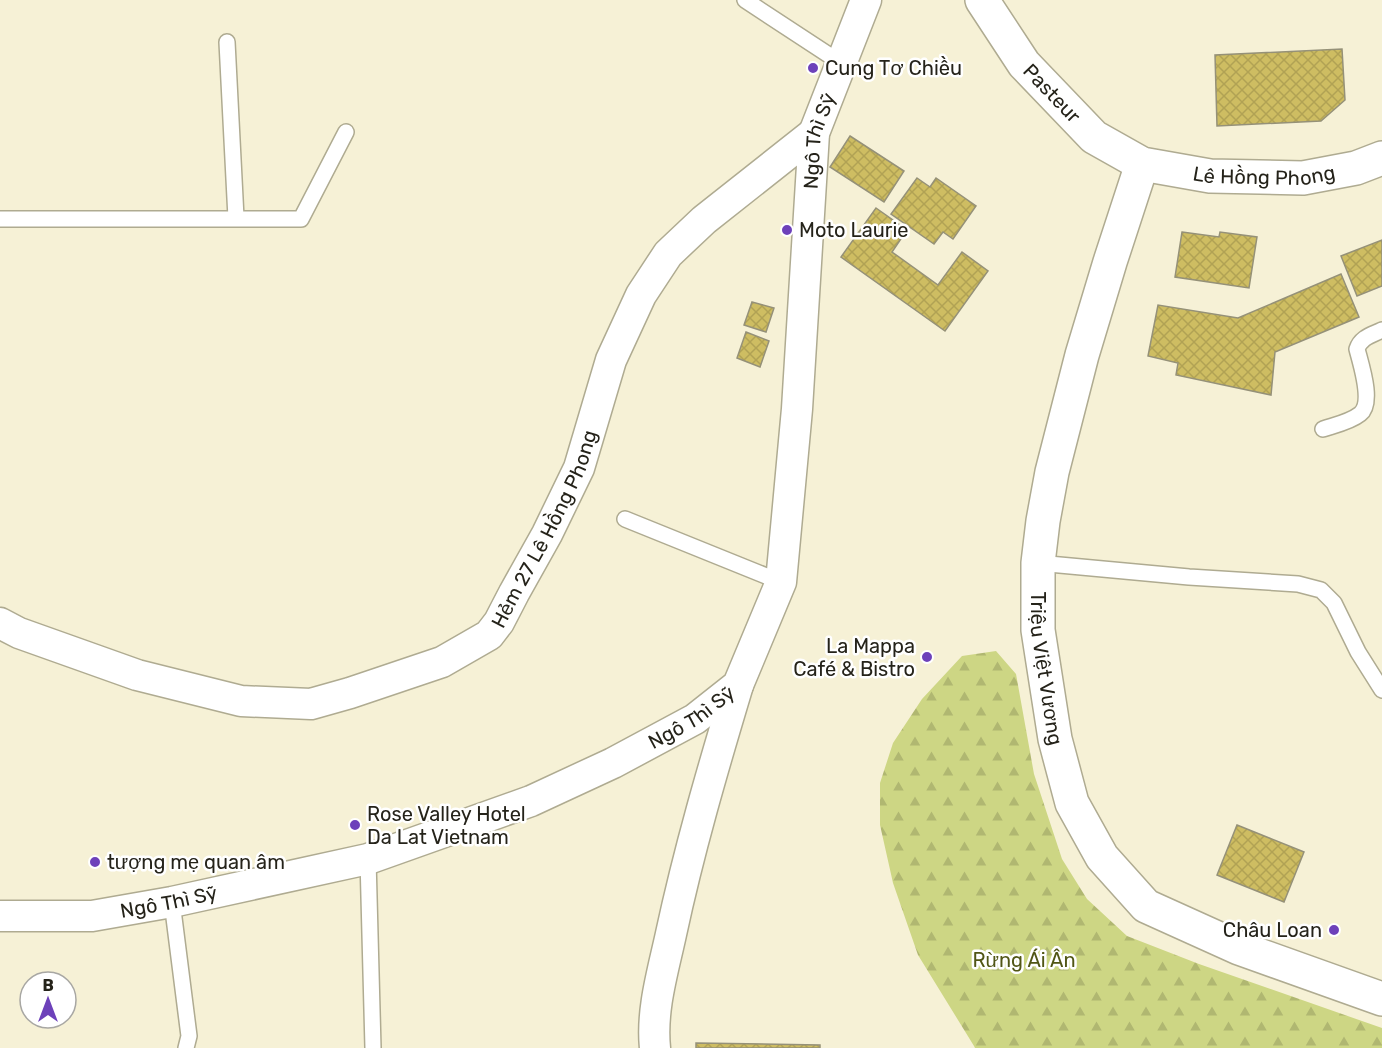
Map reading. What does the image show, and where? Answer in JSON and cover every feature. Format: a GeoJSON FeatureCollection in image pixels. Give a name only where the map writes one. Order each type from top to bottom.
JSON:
{"type":"FeatureCollection","features":[{"type":"Feature","properties":{"kind":"street","name":"Ngô Thì Sỹ"},"geometry":{"type":"LineString","coordinates":[[0,916],[92,916],[172,902],[368,859],[531,801],[614,763],[695,719],[738,685],[781,582],[797,409],[814,134],[866,0]]}},
{"type":"Feature","properties":{"kind":"street","name":"Pasteur"},"geometry":{"type":"LineString","coordinates":[[982,0],[1024,64],[1094,137],[1143,164]]}},
{"type":"Feature","properties":{"kind":"street","name":"Hẻm 27 Lê Hồng Phong"},"geometry":{"type":"LineString","coordinates":[[0,623],[19,633],[137,675],[241,701],[311,704],[442,662],[489,635],[499,622],[547,534],[579,468],[611,360],[641,295],[668,254],[704,220],[814,134]]}},
{"type":"Feature","properties":{"kind":"street","name":"Lê Hồng Phong"},"geometry":{"type":"LineString","coordinates":[[1143,164],[1210,176],[1303,178],[1356,168],[1382,158]]}},
{"type":"Feature","properties":{"kind":"street","name":"Triệu Việt Vương"},"geometry":{"type":"LineString","coordinates":[[1143,164],[1110,262],[1079,366],[1052,472],[1038,563],[1038,630],[1055,739],[1072,803],[1102,857],[1146,906],[1239,948],[1382,999]]}},
{"type":"Feature","properties":{"kind":"street"},"geometry":{"type":"LineString","coordinates":[[655,1048],[657,998],[677,904],[704,798],[738,685]]}},
{"type":"Feature","properties":{"kind":"lane"},"geometry":{"type":"LineString","coordinates":[[745,0],[842,63]]}},
{"type":"Feature","properties":{"kind":"lane"},"geometry":{"type":"LineString","coordinates":[[227,42],[237,218]]}},
{"type":"Feature","properties":{"kind":"lane"},"geometry":{"type":"LineString","coordinates":[[0,219],[301,219],[346,132]]}},
{"type":"Feature","properties":{"kind":"lane"},"geometry":{"type":"LineString","coordinates":[[1323,429],[1361,414],[1368,399],[1357,349],[1359,343],[1367,336],[1382,330]]}},
{"type":"Feature","properties":{"kind":"lane"},"geometry":{"type":"LineString","coordinates":[[624,519],[781,582]]}},
{"type":"Feature","properties":{"kind":"lane"},"geometry":{"type":"LineString","coordinates":[[1038,563],[1298,584],[1321,590],[1334,603],[1358,652],[1382,690]]}},
{"type":"Feature","properties":{"kind":"lane"},"geometry":{"type":"LineString","coordinates":[[368,859],[373,1048]]}},
{"type":"Feature","properties":{"kind":"lane"},"geometry":{"type":"LineString","coordinates":[[172,902],[189,1036],[186,1048]]}},
{"type":"Feature","properties":{"kind":"green space","name":"Rừng Ái Ân"},"geometry":{"type":"Polygon","coordinates":[[[996,651],[1016,674],[1034,774],[1062,859],[1087,899],[1127,936],[1199,964],[1382,1028],[1382,1048],[975,1048],[918,955],[893,883],[880,825],[880,783],[893,743],[922,699],[962,656],[996,651]]]}},
{"type":"Feature","properties":{"kind":"building"},"geometry":{"type":"Polygon","coordinates":[[[1342,49],[1345,100],[1321,121],[1217,126],[1215,55],[1342,49]]]}},
{"type":"Feature","properties":{"kind":"building"},"geometry":{"type":"Polygon","coordinates":[[[850,136],[904,171],[884,202],[830,167],[850,136]]]}},
{"type":"Feature","properties":{"kind":"building"},"geometry":{"type":"Polygon","coordinates":[[[917,178],[930,187],[936,178],[976,206],[953,239],[943,232],[934,244],[891,214],[917,178]]]}},
{"type":"Feature","properties":{"kind":"building"},"geometry":{"type":"Polygon","coordinates":[[[876,208],[907,230],[892,252],[938,285],[962,252],[988,271],[945,331],[841,257],[876,208]]]}},
{"type":"Feature","properties":{"kind":"building"},"geometry":{"type":"Polygon","coordinates":[[[1182,232],[1219,237],[1220,232],[1257,237],[1249,288],[1175,277],[1182,232]]]}},
{"type":"Feature","properties":{"kind":"building"},"geometry":{"type":"Polygon","coordinates":[[[1382,240],[1382,286],[1357,296],[1341,256],[1382,240]]]}},
{"type":"Feature","properties":{"kind":"building"},"geometry":{"type":"Polygon","coordinates":[[[1341,274],[1359,317],[1275,352],[1271,395],[1176,375],[1178,363],[1148,356],[1158,305],[1238,318],[1341,274]]]}},
{"type":"Feature","properties":{"kind":"building"},"geometry":{"type":"Polygon","coordinates":[[[752,302],[774,308],[766,332],[744,325],[752,302]]]}},
{"type":"Feature","properties":{"kind":"building"},"geometry":{"type":"Polygon","coordinates":[[[746,332],[769,341],[760,367],[737,358],[746,332]]]}},
{"type":"Feature","properties":{"kind":"building"},"geometry":{"type":"Polygon","coordinates":[[[1237,825],[1304,852],[1284,902],[1217,875],[1237,825]]]}},
{"type":"Feature","properties":{"kind":"building"},"geometry":{"type":"Polygon","coordinates":[[[696,1043],[820,1045],[820,1048],[696,1048],[696,1043]]]}},
{"type":"Feature","properties":{"kind":"place","name":"Cung Tơ Chiều"},"geometry":{"type":"Point","coordinates":[813,68]}},
{"type":"Feature","properties":{"kind":"place","name":"Moto Laurie"},"geometry":{"type":"Point","coordinates":[787,230]}},
{"type":"Feature","properties":{"kind":"place","name":"La Mappa Café & Bistro"},"geometry":{"type":"Point","coordinates":[927,657]}},
{"type":"Feature","properties":{"kind":"place","name":"Rose Valley Hotel Da Lat Vietnam"},"geometry":{"type":"Point","coordinates":[355,825]}},
{"type":"Feature","properties":{"kind":"place","name":"tượng mẹ quan âm"},"geometry":{"type":"Point","coordinates":[95,862]}},
{"type":"Feature","properties":{"kind":"place","name":"Châu Loan"},"geometry":{"type":"Point","coordinates":[1334,930]}}]}
